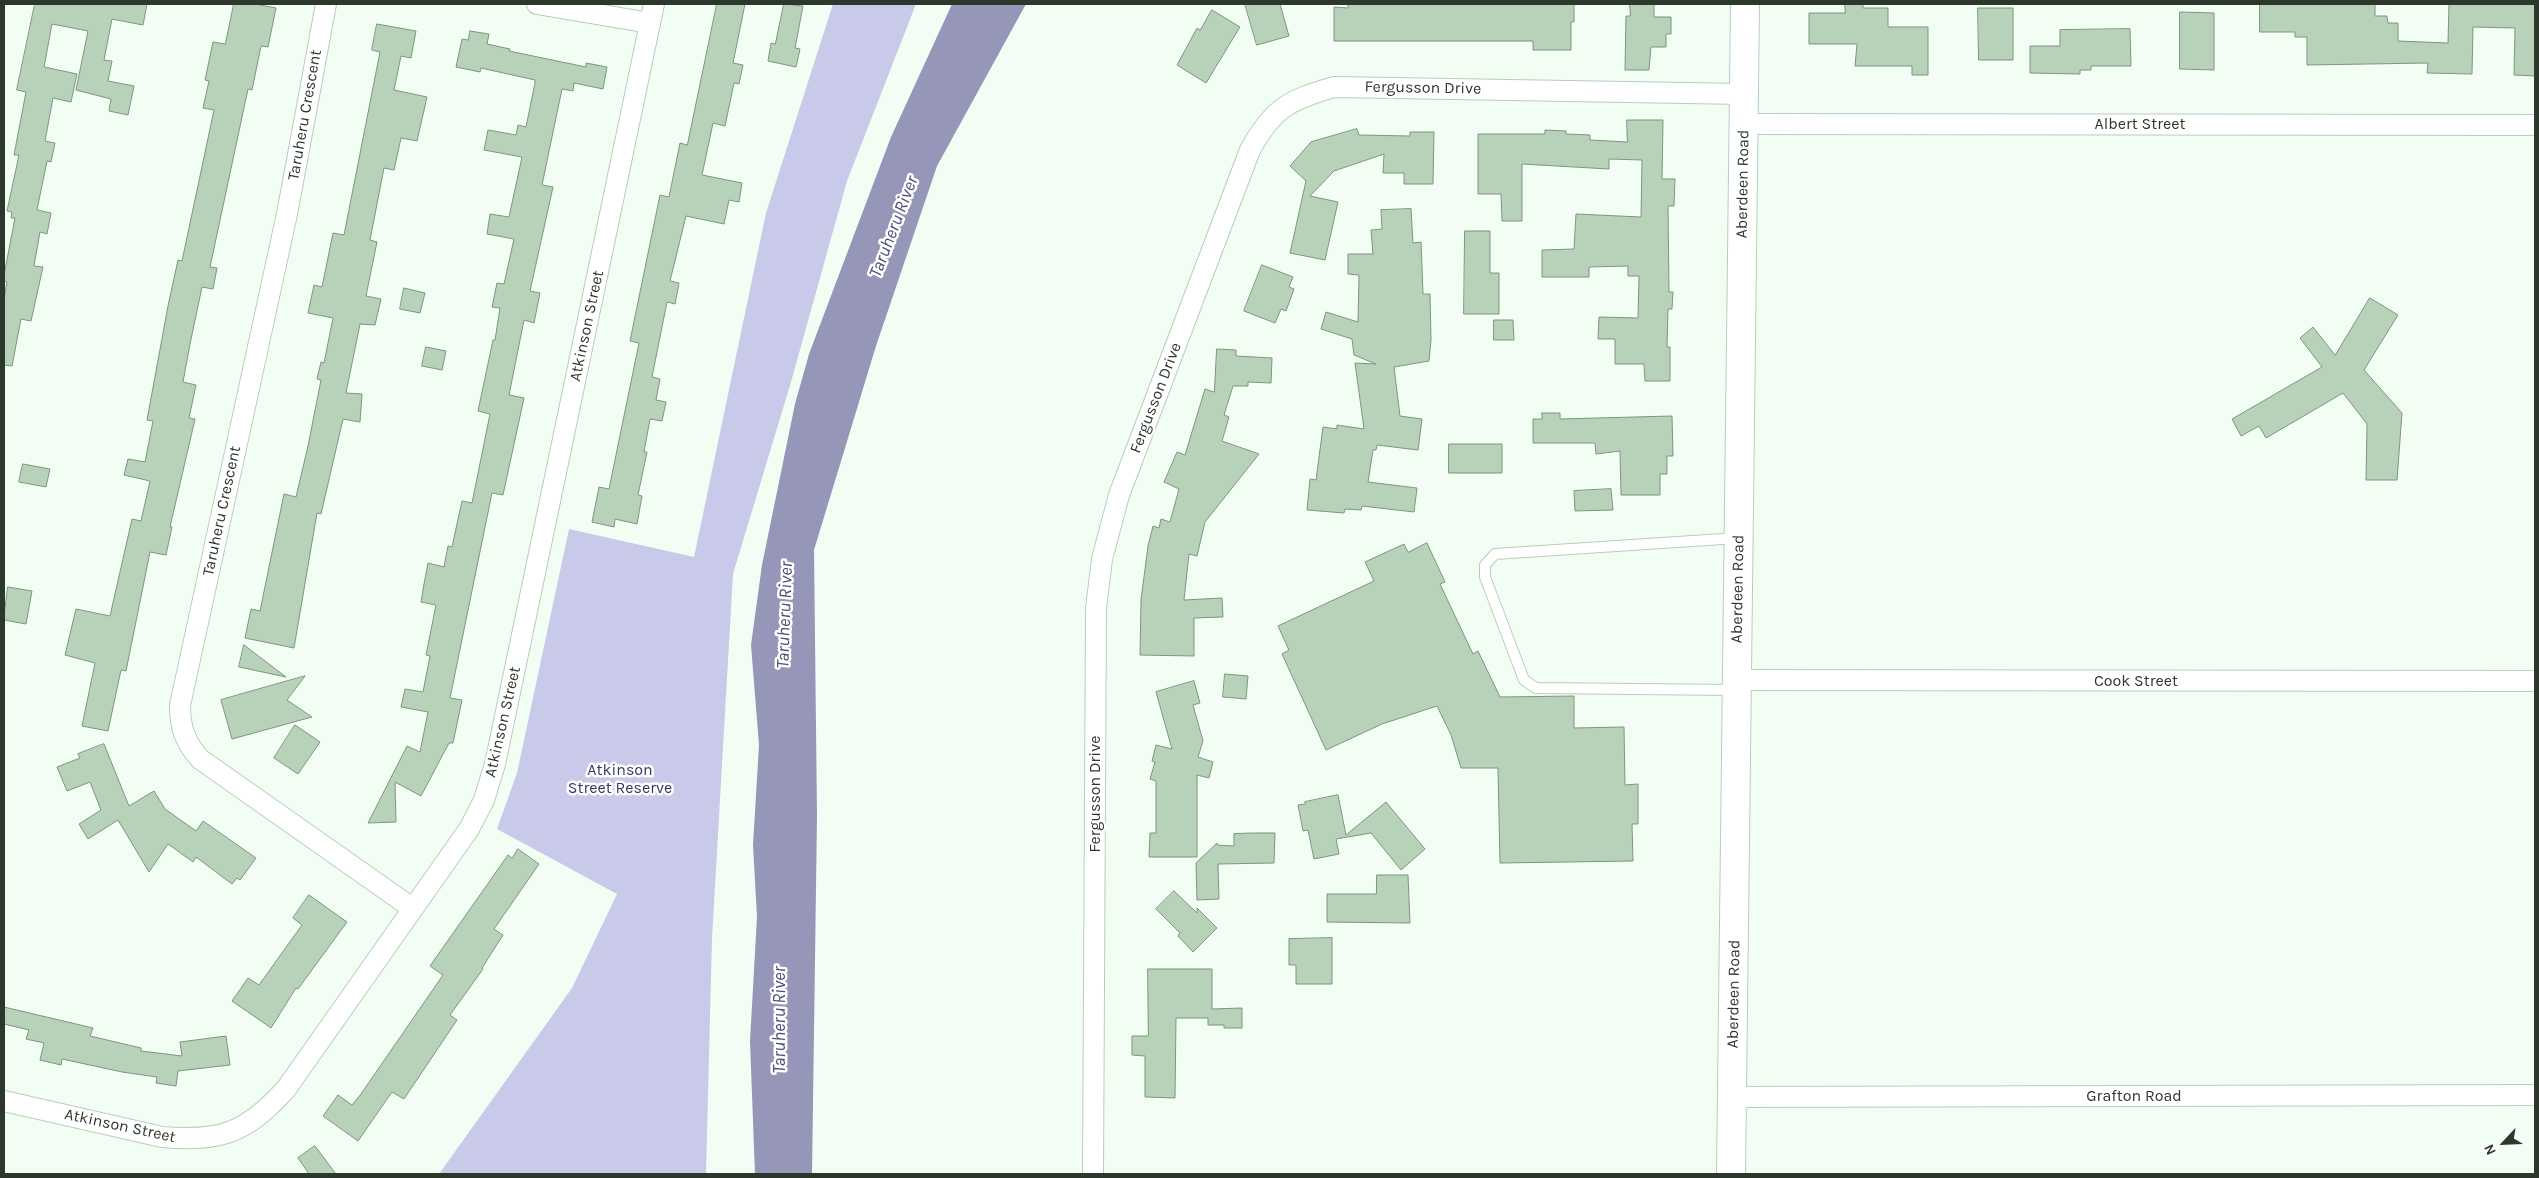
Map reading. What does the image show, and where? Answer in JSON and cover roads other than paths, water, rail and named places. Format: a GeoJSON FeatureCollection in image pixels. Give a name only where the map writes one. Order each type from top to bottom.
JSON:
{"type":"FeatureCollection","features":[{"type":"Feature","properties":{"kind":"street","name":"Taruheru Crescent"},"geometry":{"type":"LineString","coordinates":[[326,4],[288,214],[180,705],[180,726],[188,745],[200,759],[412,908]]}},
{"type":"Feature","properties":{"kind":"street"},"geometry":{"type":"LineString","coordinates":[[537,4],[650,23]]}},
{"type":"Feature","properties":{"kind":"street","name":"Atkinson Street"},"geometry":{"type":"LineString","coordinates":[[4,1101],[162,1137],[188,1140],[211,1138],[240,1129],[264,1114],[286,1089],[412,908],[469,830],[484,800],[495,764],[654,4]]}},
{"type":"Feature","properties":{"kind":"street","name":"Aberdeen Road"},"geometry":{"type":"LineString","coordinates":[[1731,1174],[1745,4]]}},
{"type":"Feature","properties":{"kind":"street","name":"Fergusson Drive"},"geometry":{"type":"LineString","coordinates":[[1093,1174],[1096,608],[1102,558],[1119,495],[1250,150],[1262,126],[1278,110],[1304,96],[1334,87],[1744,94]]}},
{"type":"Feature","properties":{"kind":"street","name":"Albert Street"},"geometry":{"type":"LineString","coordinates":[[1744,124],[2535,125]]}},
{"type":"Feature","properties":{"kind":"street","name":"Cook Street"},"geometry":{"type":"LineString","coordinates":[[1737,685],[2535,681]]}},
{"type":"Feature","properties":{"kind":"street","name":"Grafton Road"},"geometry":{"type":"LineString","coordinates":[[1732,1097],[2535,1095]]}},
{"type":"Feature","properties":{"kind":"lane"},"geometry":{"type":"LineString","coordinates":[[1737,685],[1536,688],[1524,680],[1485,578],[1485,565],[1495,554],[1739,538]]}},
{"type":"Feature","properties":{"kind":"water","name":"Taruheru River"},"geometry":{"type":"Polygon","coordinates":[[[952,4],[1026,4],[937,166],[876,346],[814,550],[817,816],[812,1174],[755,1174],[750,1041],[757,917],[753,845],[759,745],[751,645],[762,565],[795,404],[809,354],[891,137],[952,4]]]}},
{"type":"Feature","properties":{"kind":"park label","name":"Atkinson Street Reserve"},"geometry":{"type":"Point","coordinates":[620,779]}}]}
